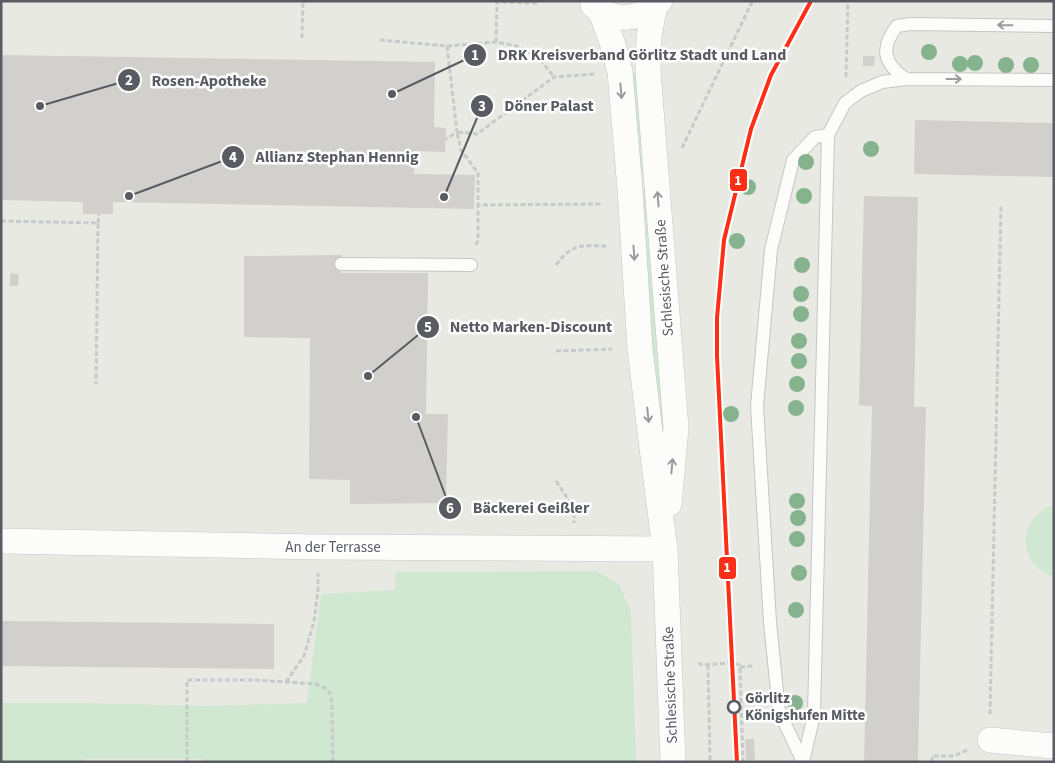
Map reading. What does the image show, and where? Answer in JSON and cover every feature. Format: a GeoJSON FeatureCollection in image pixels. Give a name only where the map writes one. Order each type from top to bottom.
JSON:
{"type":"FeatureCollection","features":[{"type":"Feature","properties":{"kind":"street"},"geometry":{"type":"LineString","coordinates":[[595,6],[610,15],[622,18],[634,17],[645,13],[657,4]]}},
{"type":"Feature","properties":{"kind":"street","name":"Schlesische Straße"},"geometry":{"type":"LineString","coordinates":[[657,4],[649,35],[648,72],[676,428],[665,549]]}},
{"type":"Feature","properties":{"kind":"street","name":"Schlesische Straße"},"geometry":{"type":"LineString","coordinates":[[595,6],[606,23],[620,72],[630,188],[640,349],[665,549],[673,762]]}},
{"type":"Feature","properties":{"kind":"street","name":"An der Terrasse"},"geometry":{"type":"LineString","coordinates":[[1,540],[319,547],[665,549]]}},
{"type":"Feature","properties":{"kind":"street"},"geometry":{"type":"LineString","coordinates":[[990,740],[1054,746]]}},
{"type":"Feature","properties":{"kind":"lane"},"geometry":{"type":"LineString","coordinates":[[906,79],[896,72],[886,54],[886,45],[890,35],[897,26],[910,24],[1054,26]]}},
{"type":"Feature","properties":{"kind":"lane"},"geometry":{"type":"LineString","coordinates":[[803,762],[814,715],[828,136],[845,102],[861,91],[882,82],[906,79],[1054,80]]}},
{"type":"Feature","properties":{"kind":"lane"},"geometry":{"type":"LineString","coordinates":[[803,762],[779,711],[770,622],[757,406],[771,250],[793,160],[815,137],[828,136]]}},
{"type":"Feature","properties":{"kind":"lane"},"geometry":{"type":"LineString","coordinates":[[341,264],[471,265]]}},
{"type":"Feature","properties":{"kind":"path"},"geometry":{"type":"LineString","coordinates":[[302,38],[303,1]]}},
{"type":"Feature","properties":{"kind":"path"},"geometry":{"type":"LineString","coordinates":[[496,42],[497,2],[536,3],[537,1]]}},
{"type":"Feature","properties":{"kind":"path"},"geometry":{"type":"LineString","coordinates":[[681,151],[754,1]]}},
{"type":"Feature","properties":{"kind":"path"},"geometry":{"type":"LineString","coordinates":[[845,102],[848,1]]}},
{"type":"Feature","properties":{"kind":"path"},"geometry":{"type":"LineString","coordinates":[[380,40],[447,46],[496,42],[517,46],[538,57],[554,77]]}},
{"type":"Feature","properties":{"kind":"path"},"geometry":{"type":"LineString","coordinates":[[447,46],[456,132],[461,150],[478,173],[478,240],[471,265]]}},
{"type":"Feature","properties":{"kind":"path"},"geometry":{"type":"LineString","coordinates":[[446,139],[456,132],[476,134],[554,77],[620,72]]}},
{"type":"Feature","properties":{"kind":"path"},"geometry":{"type":"LineString","coordinates":[[478,206],[610,204]]}},
{"type":"Feature","properties":{"kind":"path"},"geometry":{"type":"LineString","coordinates":[[932,762],[932,756],[954,756],[990,740],[1001,204]]}},
{"type":"Feature","properties":{"kind":"path"},"geometry":{"type":"LineString","coordinates":[[96,384],[99,214]]}},
{"type":"Feature","properties":{"kind":"path"},"geometry":{"type":"LineString","coordinates":[[1,221],[98,223]]}},
{"type":"Feature","properties":{"kind":"path"},"geometry":{"type":"LineString","coordinates":[[556,265],[563,254],[577,246],[634,245]]}},
{"type":"Feature","properties":{"kind":"path"},"geometry":{"type":"LineString","coordinates":[[556,351],[640,349]]}},
{"type":"Feature","properties":{"kind":"path"},"geometry":{"type":"LineString","coordinates":[[556,481],[574,508],[574,548]]}},
{"type":"Feature","properties":{"kind":"path"},"geometry":{"type":"LineString","coordinates":[[285,682],[304,656],[314,621],[318,591]]}},
{"type":"Feature","properties":{"kind":"path"},"geometry":{"type":"LineString","coordinates":[[695,659],[702,665],[733,663],[740,667],[743,762]]}},
{"type":"Feature","properties":{"kind":"path"},"geometry":{"type":"LineString","coordinates":[[708,665],[710,762]]}},
{"type":"Feature","properties":{"kind":"path"},"geometry":{"type":"LineString","coordinates":[[187,762],[188,680],[256,680],[315,684],[325,688],[330,693],[332,703],[333,762]]}},
{"type":"Feature","properties":{"kind":"green space"},"geometry":{"type":"Polygon","coordinates":[[[635,72],[638,74],[647,172],[636,173],[627,74],[635,72]]]}},
{"type":"Feature","properties":{"kind":"green space"},"geometry":{"type":"Polygon","coordinates":[[[646,189],[671,426],[659,426],[658,424],[640,190],[646,189]]]}},
{"type":"Feature","properties":{"kind":"green space"},"geometry":{"type":"Polygon","coordinates":[[[1054,505],[1054,576],[1043,572],[1034,564],[1026,547],[1026,538],[1032,521],[1038,514],[1054,505]]]}},
{"type":"Feature","properties":{"kind":"green space"},"geometry":{"type":"Polygon","coordinates":[[[597,571],[619,584],[631,612],[636,762],[205,762],[204,759],[83,759],[83,762],[1,762],[1,703],[204,706],[307,703],[321,594],[395,590],[396,572],[597,571]]]}},
{"type":"Feature","properties":{"kind":"building"},"geometry":{"type":"Polygon","coordinates":[[[1,55],[435,62],[434,127],[446,128],[445,152],[415,151],[414,174],[475,175],[474,209],[113,202],[113,214],[83,214],[83,202],[1,200],[1,55]]]}},
{"type":"Feature","properties":{"kind":"building"},"geometry":{"type":"Polygon","coordinates":[[[863,56],[875,56],[874,66],[863,66],[863,56]]]}},
{"type":"Feature","properties":{"kind":"building"},"geometry":{"type":"Polygon","coordinates":[[[915,120],[1054,123],[1054,177],[914,174],[915,120]]]}},
{"type":"Feature","properties":{"kind":"building"},"geometry":{"type":"Polygon","coordinates":[[[864,196],[918,197],[914,407],[926,407],[918,762],[864,762],[872,406],[859,405],[864,196]]]}},
{"type":"Feature","properties":{"kind":"building"},"geometry":{"type":"Polygon","coordinates":[[[342,255],[341,273],[428,273],[426,414],[448,414],[446,503],[350,504],[350,480],[309,479],[310,338],[244,337],[244,256],[342,255]]]}},
{"type":"Feature","properties":{"kind":"building"},"geometry":{"type":"Polygon","coordinates":[[[10,273],[19,274],[18,286],[10,286],[10,273]]]}},
{"type":"Feature","properties":{"kind":"building"},"geometry":{"type":"Polygon","coordinates":[[[1,621],[274,624],[274,669],[1,666],[1,621]]]}},
{"type":"Feature","properties":{"kind":"building"},"geometry":{"type":"Polygon","coordinates":[[[745,739],[754,739],[755,760],[746,760],[745,739]]]}},
{"type":"Feature","properties":{"kind":"transit line","name":"1"},"geometry":{"type":"LineString","coordinates":[[737,762],[717,356],[717,318],[724,240],[751,129],[771,75],[811,1]]}},
{"type":"Feature","properties":{"kind":"place","name":"DRK Kreisverband Görlitz Stadt und Land"},"geometry":{"type":"Point","coordinates":[392,94]}},
{"type":"Feature","properties":{"kind":"place","name":"Rosen-Apotheke"},"geometry":{"type":"Point","coordinates":[40,106]}},
{"type":"Feature","properties":{"kind":"place","name":"Allianz Stephan Hennig"},"geometry":{"type":"Point","coordinates":[129,196]}},
{"type":"Feature","properties":{"kind":"place","name":"Döner Palast"},"geometry":{"type":"Point","coordinates":[444,197]}},
{"type":"Feature","properties":{"kind":"place","name":"Netto Marken-Discount"},"geometry":{"type":"Point","coordinates":[368,376]}},
{"type":"Feature","properties":{"kind":"place","name":"Bäckerei Geißler"},"geometry":{"type":"Point","coordinates":[416,417]}},
{"type":"Feature","properties":{"kind":"place","name":"Görlitz Königshufen Mitte"},"geometry":{"type":"Point","coordinates":[734,707]}}]}
